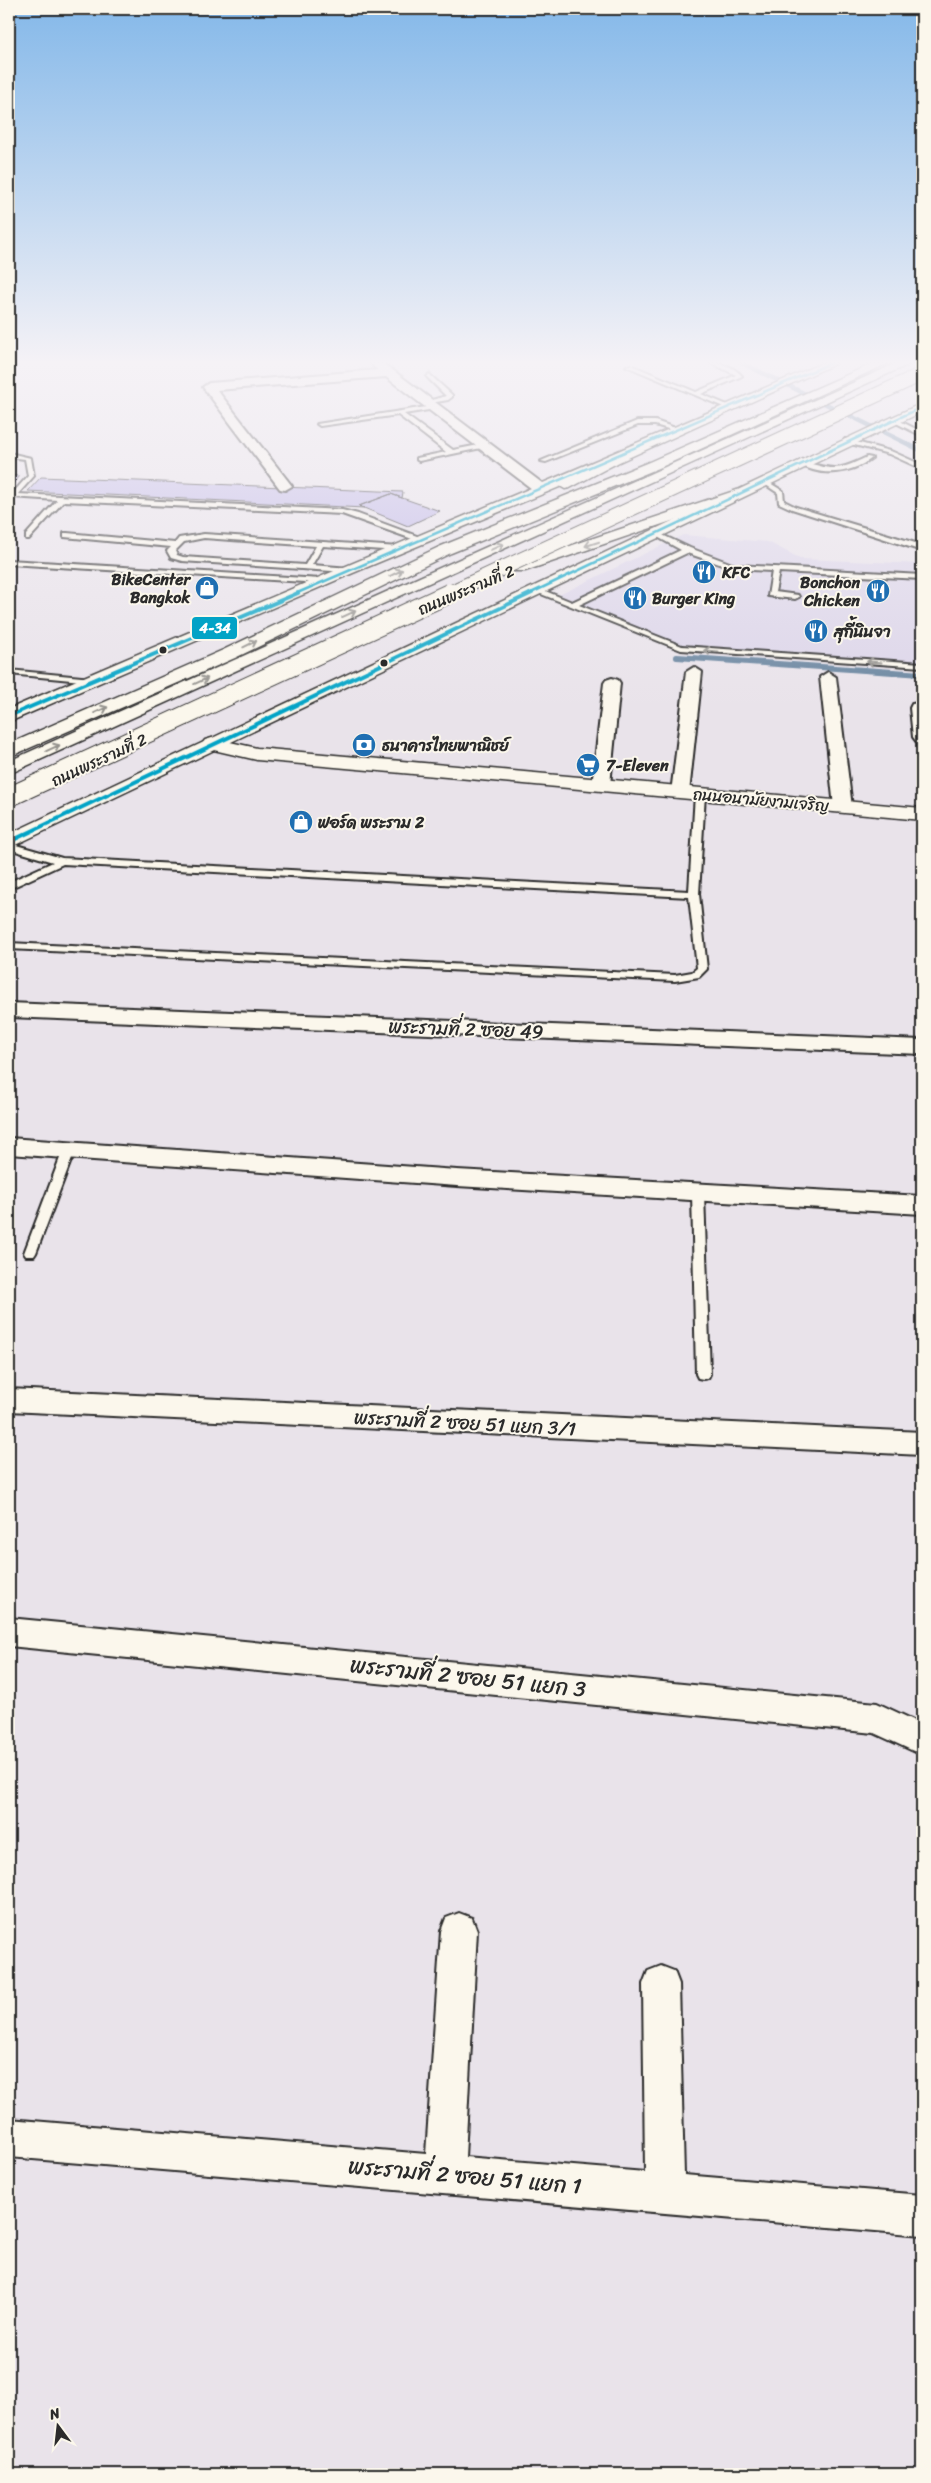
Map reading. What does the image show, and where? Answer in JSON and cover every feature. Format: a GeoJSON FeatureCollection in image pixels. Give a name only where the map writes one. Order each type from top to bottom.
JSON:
{"type":"FeatureCollection","features":[{"type":"Feature","properties":{"kind":"main road"},"geometry":{"type":"LineString","coordinates":[[9,716],[321,581],[566,479]]}},
{"type":"Feature","properties":{"kind":"main road"},"geometry":{"type":"LineString","coordinates":[[9,751],[229,654],[445,550],[577,479]]}},
{"type":"Feature","properties":{"kind":"main road"},"geometry":{"type":"LineString","coordinates":[[445,550],[620,479]]}},
{"type":"Feature","properties":{"kind":"main road"},"geometry":{"type":"LineString","coordinates":[[9,768],[648,479]]}},
{"type":"Feature","properties":{"kind":"main road"},"geometry":{"type":"LineString","coordinates":[[9,798],[695,479]]}},
{"type":"Feature","properties":{"kind":"main road","name":"ถนนพระรามที่ 2"},"geometry":{"type":"LineString","coordinates":[[9,798],[399,618],[519,568],[573,536],[696,479]]}},
{"type":"Feature","properties":{"kind":"main road","name":"ถนนพระรามที่ 2"},"geometry":{"type":"LineString","coordinates":[[9,842],[771,479]]}},
{"type":"Feature","properties":{"kind":"main road"},"geometry":{"type":"LineString","coordinates":[[519,568],[737,494]]}},
{"type":"Feature","properties":{"kind":"main road","name":"ถนนอนามัยงามเจริญ"},"geometry":{"type":"LineString","coordinates":[[212,744],[256,754],[922,814]]}},
{"type":"Feature","properties":{"kind":"street"},"geometry":{"type":"LineString","coordinates":[[280,479],[285,486]]}},
{"type":"Feature","properties":{"kind":"street"},"geometry":{"type":"LineString","coordinates":[[528,479],[541,489]]}},
{"type":"Feature","properties":{"kind":"street"},"geometry":{"type":"LineString","coordinates":[[680,792],[694,672]]}},
{"type":"Feature","properties":{"kind":"street"},"geometry":{"type":"LineString","coordinates":[[828,677],[843,807]]}},
{"type":"Feature","properties":{"kind":"street"},"geometry":{"type":"LineString","coordinates":[[601,785],[612,683]]}},
{"type":"Feature","properties":{"kind":"street"},"geometry":{"type":"LineString","coordinates":[[918,708],[922,737]]}},
{"type":"Feature","properties":{"kind":"street","name":"พระรามที่ 2 ซอย 49"},"geometry":{"type":"LineString","coordinates":[[9,1010],[922,1047]]}},
{"type":"Feature","properties":{"kind":"street"},"geometry":{"type":"LineString","coordinates":[[9,1146],[457,1178],[922,1206]]}},
{"type":"Feature","properties":{"kind":"street","name":"พระรามที่ 2 ซอย 51 แยก 3/1"},"geometry":{"type":"LineString","coordinates":[[9,1400],[922,1444]]}},
{"type":"Feature","properties":{"kind":"street","name":"พระรามที่ 2 ซอย 51 แยก 3"},"geometry":{"type":"LineString","coordinates":[[9,1632],[877,1718],[922,1740]]}},
{"type":"Feature","properties":{"kind":"street"},"geometry":{"type":"LineString","coordinates":[[444,2175],[459,1931]]}},
{"type":"Feature","properties":{"kind":"street"},"geometry":{"type":"LineString","coordinates":[[661,1984],[665,2193]]}},
{"type":"Feature","properties":{"kind":"street","name":"พระรามที่ 2 ซอย 51 แยก 1"},"geometry":{"type":"LineString","coordinates":[[9,2138],[922,2215]]}},
{"type":"Feature","properties":{"kind":"lane"},"geometry":{"type":"LineString","coordinates":[[11,497],[28,479]]}},
{"type":"Feature","properties":{"kind":"lane"},"geometry":{"type":"LineString","coordinates":[[765,482],[781,492],[781,502],[794,508],[919,547]]}},
{"type":"Feature","properties":{"kind":"lane"},"geometry":{"type":"LineString","coordinates":[[11,497],[348,513],[421,539]]}},
{"type":"Feature","properties":{"kind":"lane"},"geometry":{"type":"LineString","coordinates":[[29,537],[63,498]]}},
{"type":"Feature","properties":{"kind":"lane"},"geometry":{"type":"LineString","coordinates":[[654,533],[687,550],[734,567],[922,577]]}},
{"type":"Feature","properties":{"kind":"lane"},"geometry":{"type":"LineString","coordinates":[[67,535],[177,545]]}},
{"type":"Feature","properties":{"kind":"lane"},"geometry":{"type":"LineString","coordinates":[[347,570],[182,558],[174,556],[171,551],[182,540],[204,536],[399,549]]}},
{"type":"Feature","properties":{"kind":"lane"},"geometry":{"type":"LineString","coordinates":[[307,567],[321,543]]}},
{"type":"Feature","properties":{"kind":"lane"},"geometry":{"type":"LineString","coordinates":[[574,604],[687,550]]}},
{"type":"Feature","properties":{"kind":"lane"},"geometry":{"type":"LineString","coordinates":[[9,562],[321,581]]}},
{"type":"Feature","properties":{"kind":"lane"},"geometry":{"type":"LineString","coordinates":[[776,570],[771,594],[795,597]]}},
{"type":"Feature","properties":{"kind":"lane"},"geometry":{"type":"LineString","coordinates":[[535,590],[687,649],[922,665]]}},
{"type":"Feature","properties":{"kind":"lane"},"geometry":{"type":"LineString","coordinates":[[9,672],[92,680]]}},
{"type":"Feature","properties":{"kind":"lane"},"geometry":{"type":"LineString","coordinates":[[9,946],[674,978],[695,975],[702,969],[694,894],[700,794]]}},
{"type":"Feature","properties":{"kind":"lane"},"geometry":{"type":"LineString","coordinates":[[9,846],[62,860],[694,894]]}},
{"type":"Feature","properties":{"kind":"lane"},"geometry":{"type":"LineString","coordinates":[[9,886],[62,860]]}},
{"type":"Feature","properties":{"kind":"lane"},"geometry":{"type":"LineString","coordinates":[[30,1253],[69,1150]]}},
{"type":"Feature","properties":{"kind":"lane"},"geometry":{"type":"LineString","coordinates":[[698,1193],[703,1374]]}},
{"type":"Feature","properties":{"kind":"shaded area"},"geometry":{"type":"Polygon","coordinates":[[[683,535],[768,542],[801,559],[922,564],[922,663],[684,647],[557,596],[683,535]]]}},
{"type":"Feature","properties":{"kind":"building"},"geometry":{"type":"Polygon","coordinates":[[[9,479],[18,479],[9,489],[9,479]]]}},
{"type":"Feature","properties":{"kind":"building"},"geometry":{"type":"Polygon","coordinates":[[[39,479],[86,479],[403,492],[402,498],[391,494],[359,506],[364,508],[28,491],[39,479]]]}},
{"type":"Feature","properties":{"kind":"building"},"geometry":{"type":"Polygon","coordinates":[[[391,494],[440,511],[408,526],[359,506],[391,494]]]}},
{"type":"Feature","properties":{"kind":"waterway"},"geometry":{"type":"LineString","coordinates":[[677,657],[922,674]]}},
{"type":"Feature","properties":{"kind":"transit line","name":"4-34"},"geometry":{"type":"LineString","coordinates":[[9,716],[565,479]]}},
{"type":"Feature","properties":{"kind":"transit line","name":"4-34"},"geometry":{"type":"LineString","coordinates":[[9,842],[771,479]]}},
{"type":"Feature","properties":{"kind":"place","name":"KFC"},"geometry":{"type":"Point","coordinates":[704,572]}},
{"type":"Feature","properties":{"kind":"place","name":"BikeCenter Bangkok"},"geometry":{"type":"Point","coordinates":[207,588]}},
{"type":"Feature","properties":{"kind":"place","name":"Bonchon Chicken"},"geometry":{"type":"Point","coordinates":[878,591]}},
{"type":"Feature","properties":{"kind":"place","name":"Burger King"},"geometry":{"type":"Point","coordinates":[635,598]}},
{"type":"Feature","properties":{"kind":"place","name":"สุกี้นินจา"},"geometry":{"type":"Point","coordinates":[816,631]}},
{"type":"Feature","properties":{"kind":"place","name":"ธนาคารไทยพาณิชย์"},"geometry":{"type":"Point","coordinates":[364,745]}},
{"type":"Feature","properties":{"kind":"place","name":"7-Eleven"},"geometry":{"type":"Point","coordinates":[588,765]}},
{"type":"Feature","properties":{"kind":"place","name":"ฟอร์ด พระราม 2"},"geometry":{"type":"Point","coordinates":[301,822]}}]}
